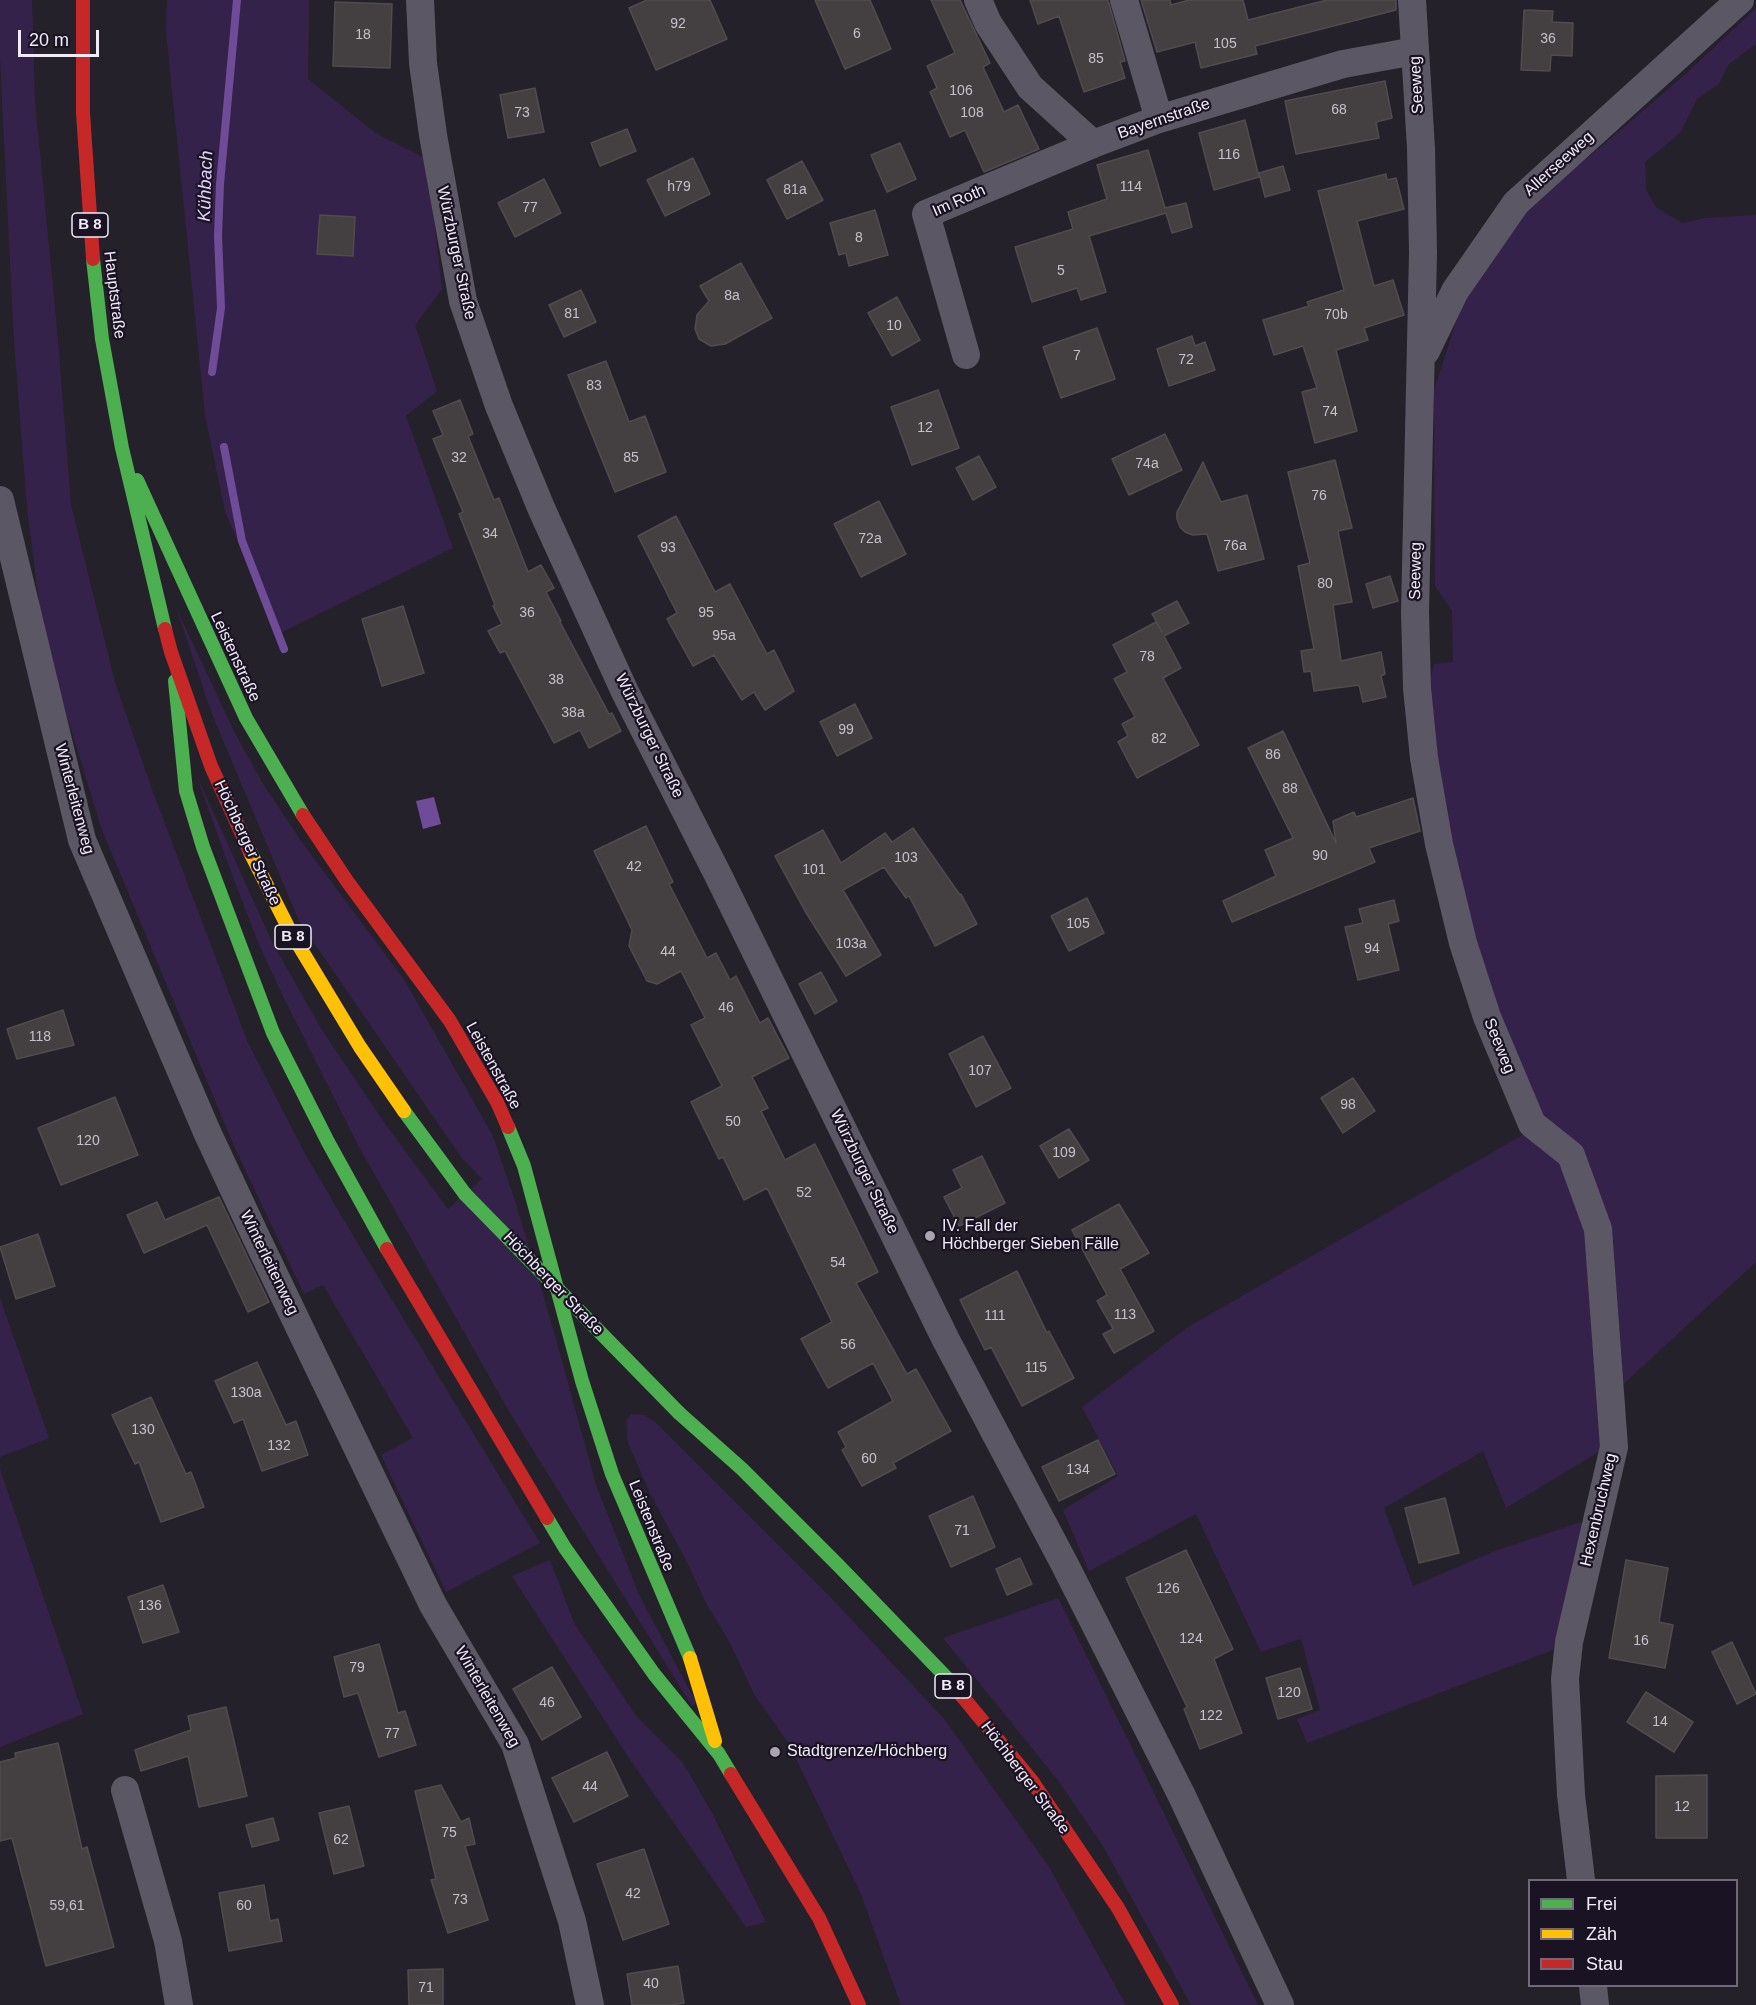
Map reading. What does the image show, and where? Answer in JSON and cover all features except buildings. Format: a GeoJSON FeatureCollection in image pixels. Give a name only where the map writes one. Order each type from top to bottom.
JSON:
{"type":"FeatureCollection","features":[{"type":"Feature","properties":{"kind":"main road","name":"Hauptstraße"},"geometry":{"type":"LineString","coordinates":[[83,0],[83,113],[90,232],[102,339],[122,448]]}},
{"type":"Feature","properties":{"kind":"main road","name":"Höchberger Straße"},"geometry":{"type":"LineString","coordinates":[[122,448],[171,652],[211,766],[245,842],[290,931],[366,1056],[465,1194],[679,1413],[742,1469],[947,1678],[1032,1781],[1118,1908],[1172,2005]]}},
{"type":"Feature","properties":{"kind":"main road","name":"Leistenstraße"},"geometry":{"type":"LineString","coordinates":[[122,448],[246,718],[303,815],[450,1021],[497,1102],[524,1166],[582,1381],[612,1474],[692,1663],[719,1754]]}},
{"type":"Feature","properties":{"kind":"main road","name":"Leistenstraße"},"geometry":{"type":"LineString","coordinates":[[171,652],[186,790],[203,847],[273,1033],[328,1142],[401,1275],[565,1548],[654,1674],[719,1754],[819,1918],[860,2005]]}},
{"type":"Feature","properties":{"kind":"street","name":"Würzburger Straße"},"geometry":{"type":"LineString","coordinates":[[420,0],[423,63],[434,145],[463,301],[499,406],[542,510],[626,692],[724,886],[946,1340],[1065,1565],[1181,1794],[1280,2005]]}},
{"type":"Feature","properties":{"kind":"street"},"geometry":{"type":"LineString","coordinates":[[978,0],[988,23],[1030,87],[1093,144]]}},
{"type":"Feature","properties":{"kind":"street"},"geometry":{"type":"LineString","coordinates":[[1124,0],[1160,119]]}},
{"type":"Feature","properties":{"kind":"street","name":"Seeweg"},"geometry":{"type":"LineString","coordinates":[[1412,0],[1423,253],[1415,612],[1417,688],[1424,758],[1439,844],[1463,943],[1487,1017],[1532,1124]]}},
{"type":"Feature","properties":{"kind":"street","name":"Allerseeweg"},"geometry":{"type":"LineString","coordinates":[[1422,361],[1455,291],[1516,203],[1740,0]]}},
{"type":"Feature","properties":{"kind":"street","name":"Bayernstraße"},"geometry":{"type":"LineString","coordinates":[[1093,144],[1160,119],[1343,64],[1415,51]]}},
{"type":"Feature","properties":{"kind":"street","name":"Im Roth"},"geometry":{"type":"LineString","coordinates":[[966,355],[926,214],[1093,144]]}},
{"type":"Feature","properties":{"kind":"street","name":"Winterleitenweg"},"geometry":{"type":"LineString","coordinates":[[0,500],[82,840],[210,1141],[246,1217],[433,1605],[515,1744],[572,1921],[590,2005]]}},
{"type":"Feature","properties":{"kind":"street","name":"Hexenbruchweg"},"geometry":{"type":"LineString","coordinates":[[1532,1124],[1571,1155],[1598,1229],[1614,1447],[1569,1642],[1565,1679],[1571,1795],[1581,1879]]}},
{"type":"Feature","properties":{"kind":"street"},"geometry":{"type":"LineString","coordinates":[[125,1790],[168,1941],[179,2005]]}},
{"type":"Feature","properties":{"kind":"street"},"geometry":{"type":"LineString","coordinates":[[1593,1987],[1595,2005]]}},
{"type":"Feature","properties":{"kind":"shaded area"},"geometry":{"type":"Polygon","coordinates":[[[0,0],[32,0],[35,101],[71,505],[115,682],[151,787],[248,1043],[304,1152],[540,1543],[446,1592],[381,1455],[413,1438],[323,1285],[304,1294],[235,1148],[102,830],[44,641],[27,508],[14,342],[0,58],[0,0]]]}},
{"type":"Feature","properties":{"kind":"shaded area"},"geometry":{"type":"Polygon","coordinates":[[[167,0],[309,0],[308,79],[377,134],[427,159],[442,289],[415,325],[437,391],[406,416],[453,548],[276,635],[225,511],[205,415],[166,31],[167,0]]]}},
{"type":"Feature","properties":{"kind":"shaded area"},"geometry":{"type":"Polygon","coordinates":[[[1756,8],[1756,44],[1729,64],[1719,84],[1697,99],[1680,133],[1645,162],[1646,190],[1656,207],[1682,223],[1705,218],[1756,215],[1756,1262],[1606,1400],[1605,1448],[1506,1508],[1483,1451],[1384,1508],[1413,1586],[1495,1551],[1584,1521],[1553,1650],[1307,1743],[1297,1719],[1320,1710],[1301,1639],[1261,1652],[1196,1514],[1089,1571],[1063,1510],[1118,1476],[1082,1407],[1188,1327],[1521,1136],[1539,1121],[1495,1020],[1444,835],[1426,701],[1434,664],[1453,662],[1452,611],[1435,586],[1434,390],[1464,298],[1517,215],[1689,71],[1756,8]]]}},
{"type":"Feature","properties":{"kind":"shaded area"},"geometry":{"type":"Polygon","coordinates":[[[177,610],[234,731],[263,784],[301,841],[405,981],[493,1136],[554,1332],[596,1485],[640,1597],[696,1702],[692,1706],[510,1413],[359,1147],[260,947],[196,774],[272,942],[322,1030],[386,1125],[448,1209],[482,1179],[461,1157],[299,921],[212,714],[177,610]]]}},
{"type":"Feature","properties":{"kind":"shaded area"},"geometry":{"type":"Polygon","coordinates":[[[434,797],[441,824],[423,829],[416,801],[434,797]]]}},
{"type":"Feature","properties":{"kind":"shaded area"},"geometry":{"type":"Polygon","coordinates":[[[0,1298],[49,1438],[0,1457],[0,1298]]]}},
{"type":"Feature","properties":{"kind":"shaded area"},"geometry":{"type":"Polygon","coordinates":[[[631,1414],[644,1415],[655,1422],[835,1602],[945,1720],[1049,1867],[1126,2005],[901,2005],[861,1894],[789,1744],[754,1694],[729,1641],[707,1605],[651,1495],[628,1443],[626,1420],[631,1414]]]}},
{"type":"Feature","properties":{"kind":"shaded area"},"geometry":{"type":"Polygon","coordinates":[[[0,1469],[83,1714],[0,1747],[0,1469]]]}},
{"type":"Feature","properties":{"kind":"shaded area"},"geometry":{"type":"Polygon","coordinates":[[[550,1560],[574,1623],[637,1717],[683,1763],[711,1811],[766,1922],[746,1927],[629,1758],[512,1576],[550,1560]]]}},
{"type":"Feature","properties":{"kind":"shaded area"},"geometry":{"type":"Polygon","coordinates":[[[1058,1598],[1258,2005],[1191,2005],[1103,1846],[1057,1779],[943,1638],[1058,1598]]]}},
{"type":"Feature","properties":{"kind":"waterway","name":"Kühbach"},"geometry":{"type":"LineString","coordinates":[[212,372],[221,308],[218,235],[220,184],[237,0]]}},
{"type":"Feature","properties":{"kind":"waterway","name":"Kühbach"},"geometry":{"type":"LineString","coordinates":[[224,447],[242,541],[284,649]]}},
{"type":"Feature","properties":{"kind":"traffic: fast"},"geometry":{"type":"LineString","coordinates":[[93,259],[102,339],[122,448],[165,629]]}},
{"type":"Feature","properties":{"kind":"traffic: fast"},"geometry":{"type":"LineString","coordinates":[[137,480],[246,718],[303,815]]}},
{"type":"Feature","properties":{"kind":"traffic: fast"},"geometry":{"type":"LineString","coordinates":[[175,681],[186,791],[203,847],[273,1033],[328,1142],[387,1249]]}},
{"type":"Feature","properties":{"kind":"traffic: fast"},"geometry":{"type":"LineString","coordinates":[[404,1111],[465,1194]]}},
{"type":"Feature","properties":{"kind":"traffic: fast"},"geometry":{"type":"LineString","coordinates":[[508,1127],[524,1166],[582,1381],[612,1474],[690,1658]]}},
{"type":"Feature","properties":{"kind":"traffic: fast"},"geometry":{"type":"LineString","coordinates":[[465,1194],[679,1413]]}},
{"type":"Feature","properties":{"kind":"traffic: fast"},"geometry":{"type":"LineString","coordinates":[[679,1413],[742,1469],[839,1566],[962,1696]]}},
{"type":"Feature","properties":{"kind":"traffic: fast"},"geometry":{"type":"LineString","coordinates":[[547,1518],[565,1548],[654,1674],[719,1754],[731,1774]]}},
{"type":"Feature","properties":{"kind":"traffic: slow"},"geometry":{"type":"LineString","coordinates":[[250,852],[290,931],[360,1047],[404,1111]]}},
{"type":"Feature","properties":{"kind":"traffic: slow"},"geometry":{"type":"LineString","coordinates":[[690,1658],[715,1741]]}},
{"type":"Feature","properties":{"kind":"traffic: jam"},"geometry":{"type":"LineString","coordinates":[[83,0],[83,113],[93,259]]}},
{"type":"Feature","properties":{"kind":"traffic: jam"},"geometry":{"type":"LineString","coordinates":[[165,629],[211,766],[250,852]]}},
{"type":"Feature","properties":{"kind":"traffic: jam"},"geometry":{"type":"LineString","coordinates":[[303,815],[347,881],[450,1021],[497,1102],[508,1127]]}},
{"type":"Feature","properties":{"kind":"traffic: jam"},"geometry":{"type":"LineString","coordinates":[[387,1249],[547,1518]]}},
{"type":"Feature","properties":{"kind":"traffic: jam"},"geometry":{"type":"LineString","coordinates":[[962,1696],[1032,1781],[1118,1908],[1172,2005]]}},
{"type":"Feature","properties":{"kind":"traffic: jam"},"geometry":{"type":"LineString","coordinates":[[731,1774],[819,1918],[859,2005]]}},
{"type":"Feature","properties":{"kind":"place","name":"IV. Fall der Höchberger Sieben Fälle"},"geometry":{"type":"Point","coordinates":[930,1236]}},
{"type":"Feature","properties":{"kind":"place","name":"Stadtgrenze/Höchberg"},"geometry":{"type":"Point","coordinates":[775,1752]}}]}
